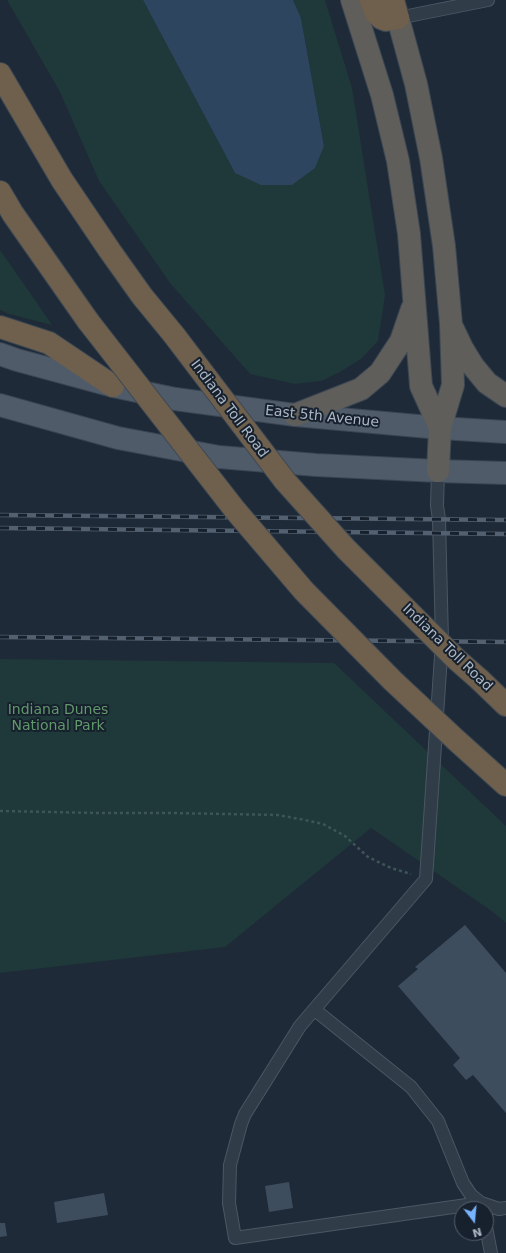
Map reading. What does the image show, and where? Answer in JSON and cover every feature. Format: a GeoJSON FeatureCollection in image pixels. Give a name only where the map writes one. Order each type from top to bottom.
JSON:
{"type":"FeatureCollection","features":[{"type":"Feature","properties":{"kind":"highway"},"geometry":{"type":"LineString","coordinates":[[352,0],[382,94],[398,161],[409,234],[421,386],[440,428]]}},
{"type":"Feature","properties":{"kind":"highway"},"geometry":{"type":"LineString","coordinates":[[371,0],[376,13],[381,18],[386,20],[396,9]]}},
{"type":"Feature","properties":{"kind":"highway"},"geometry":{"type":"LineString","coordinates":[[396,9],[416,84],[431,158],[444,246],[451,324],[453,385],[440,428],[438,471]]}},
{"type":"Feature","properties":{"kind":"highway","name":"Indiana Toll Road"},"geometry":{"type":"LineString","coordinates":[[0,74],[62,180],[101,238],[142,296],[174,335],[285,481],[346,549],[455,658],[506,705]]}},
{"type":"Feature","properties":{"kind":"highway"},"geometry":{"type":"LineString","coordinates":[[0,192],[88,321],[234,510],[304,590],[393,681],[506,785]]}},
{"type":"Feature","properties":{"kind":"highway"},"geometry":{"type":"LineString","coordinates":[[295,415],[361,389],[380,373],[401,341],[415,300]]}},
{"type":"Feature","properties":{"kind":"highway"},"geometry":{"type":"LineString","coordinates":[[451,324],[462,348],[473,366],[487,383],[506,396]]}},
{"type":"Feature","properties":{"kind":"highway"},"geometry":{"type":"LineString","coordinates":[[0,327],[49,343],[113,386]]}},
{"type":"Feature","properties":{"kind":"main road","name":"East 5th Avenue"},"geometry":{"type":"LineString","coordinates":[[0,354],[113,386],[175,399],[295,415],[440,428],[506,432]]}},
{"type":"Feature","properties":{"kind":"main road"},"geometry":{"type":"LineString","coordinates":[[0,405],[118,438],[219,457],[316,465],[506,473]]}},
{"type":"Feature","properties":{"kind":"lane"},"geometry":{"type":"LineString","coordinates":[[396,9],[488,0]]}},
{"type":"Feature","properties":{"kind":"lane"},"geometry":{"type":"LineString","coordinates":[[438,471],[437,506],[442,641],[426,879],[296,1033],[245,1114],[230,1165],[229,1204],[235,1238],[454,1208]]}},
{"type":"Feature","properties":{"kind":"lane"},"geometry":{"type":"LineString","coordinates":[[315,1010],[411,1088],[438,1122],[463,1183],[477,1201]]}},
{"type":"Feature","properties":{"kind":"lane"},"geometry":{"type":"LineString","coordinates":[[494,1208],[506,1208]]}},
{"type":"Feature","properties":{"kind":"lane"},"geometry":{"type":"LineString","coordinates":[[489,1241],[491,1253]]}},
{"type":"Feature","properties":{"kind":"path"},"geometry":{"type":"LineString","coordinates":[[0,811],[98,813],[172,812],[278,815],[323,824],[345,836],[368,857],[391,868],[426,879]]}},
{"type":"Feature","properties":{"kind":"green space"},"geometry":{"type":"Polygon","coordinates":[[[7,0],[143,0],[235,173],[324,146],[301,18],[293,0],[325,0],[352,88],[385,295],[378,341],[361,359],[340,372],[321,381],[295,384],[250,374],[170,283],[99,181],[60,92],[7,0]]]}},
{"type":"Feature","properties":{"kind":"green space"},"geometry":{"type":"Polygon","coordinates":[[[0,250],[52,325],[9,314],[0,310],[0,250]]]}},
{"type":"Feature","properties":{"kind":"green space","name":"Indiana Dunes National Park"},"geometry":{"type":"Polygon","coordinates":[[[0,659],[334,663],[506,826],[506,923],[493,912],[371,828],[225,947],[0,973],[0,659]]]}},
{"type":"Feature","properties":{"kind":"water"},"geometry":{"type":"Polygon","coordinates":[[[143,0],[293,0],[301,18],[324,146],[315,168],[292,185],[261,185],[235,173],[143,0]]]}},
{"type":"Feature","properties":{"kind":"building"},"geometry":{"type":"Polygon","coordinates":[[[465,925],[506,973],[506,1113],[473,1075],[466,1080],[453,1065],[460,1058],[398,986],[418,969],[415,967],[465,925]]]}},
{"type":"Feature","properties":{"kind":"building"},"geometry":{"type":"Polygon","coordinates":[[[289,1182],[293,1208],[269,1212],[265,1186],[289,1182]]]}},
{"type":"Feature","properties":{"kind":"building"},"geometry":{"type":"Polygon","coordinates":[[[104,1193],[108,1215],[57,1223],[54,1202],[104,1193]]]}},
{"type":"Feature","properties":{"kind":"building"},"geometry":{"type":"Polygon","coordinates":[[[0,1223],[5,1223],[7,1236],[0,1237],[0,1223]]]}},
{"type":"Feature","properties":{"kind":"railway"},"geometry":{"type":"LineString","coordinates":[[0,515],[506,520]]}},
{"type":"Feature","properties":{"kind":"railway"},"geometry":{"type":"LineString","coordinates":[[0,528],[506,534]]}},
{"type":"Feature","properties":{"kind":"railway"},"geometry":{"type":"LineString","coordinates":[[0,637],[506,642]]}}]}
